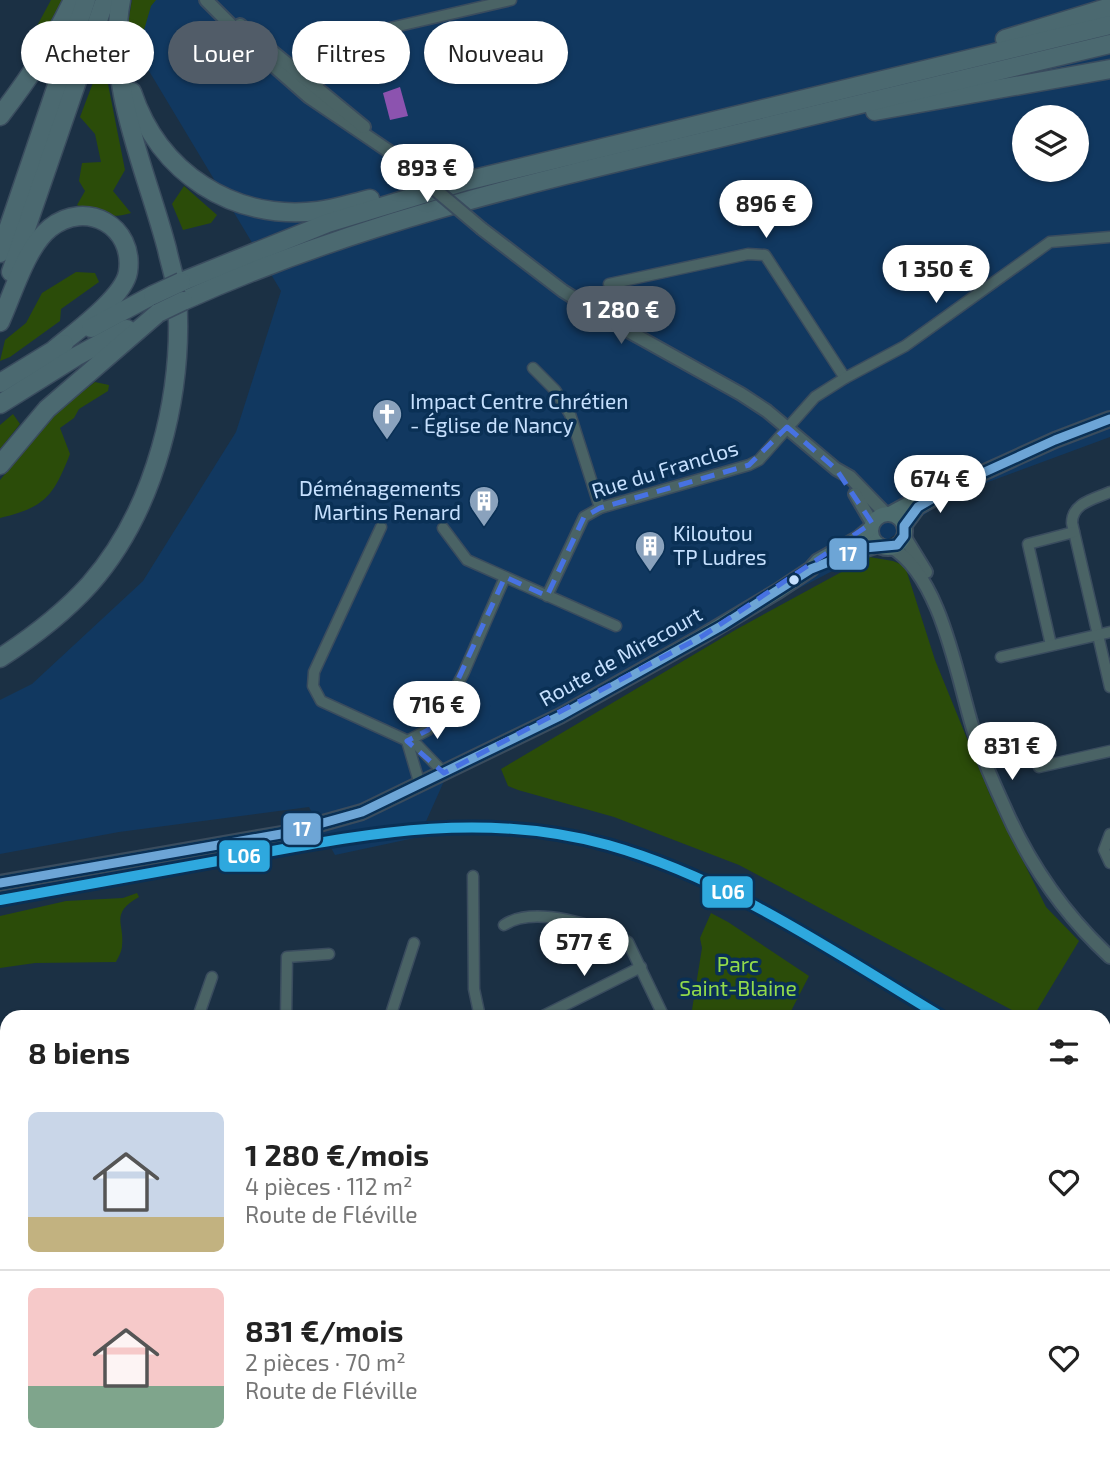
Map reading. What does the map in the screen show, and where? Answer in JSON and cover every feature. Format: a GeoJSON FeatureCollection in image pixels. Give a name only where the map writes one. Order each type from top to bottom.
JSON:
{"type":"FeatureCollection","features":[{"type":"Feature","properties":{"kind":"highway"},"geometry":{"type":"LineString","coordinates":[[0,116],[54,39],[73,0]]}},
{"type":"Feature","properties":{"kind":"highway"},"geometry":{"type":"LineString","coordinates":[[0,253],[86,0]]}},
{"type":"Feature","properties":{"kind":"highway"},"geometry":{"type":"LineString","coordinates":[[0,305],[105,0]]}},
{"type":"Feature","properties":{"kind":"highway"},"geometry":{"type":"LineString","coordinates":[[120,21],[121,0]]}},
{"type":"Feature","properties":{"kind":"highway"},"geometry":{"type":"LineString","coordinates":[[856,87],[910,66],[1070,21],[1110,7]]}},
{"type":"Feature","properties":{"kind":"highway"},"geometry":{"type":"LineString","coordinates":[[0,465],[47,409],[181,282],[328,223],[466,181],[1110,25]]}},
{"type":"Feature","properties":{"kind":"highway"},"geometry":{"type":"LineString","coordinates":[[4,380],[55,349],[155,304],[183,301],[274,262],[394,221],[503,190],[1110,44]]}},
{"type":"Feature","properties":{"kind":"highway"},"geometry":{"type":"LineString","coordinates":[[816,115],[861,114],[1110,69]]}},
{"type":"Feature","properties":{"kind":"highway"},"geometry":{"type":"LineString","coordinates":[[0,657],[41,631],[91,583],[130,527],[167,431],[177,356],[177,294],[166,247],[137,156],[122,84]]}},
{"type":"Feature","properties":{"kind":"highway"},"geometry":{"type":"LineString","coordinates":[[131,84],[138,108],[158,146],[190,177],[223,197],[272,211],[302,212],[320,211],[394,193],[425,193]]}},
{"type":"Feature","properties":{"kind":"highway"},"geometry":{"type":"LineString","coordinates":[[0,322],[35,244],[51,227],[69,217],[86,214],[104,220],[119,233],[128,250],[128,274],[104,308],[55,349]]}},
{"type":"Feature","properties":{"kind":"highway"},"geometry":{"type":"LineString","coordinates":[[0,404],[155,304]]}},
{"type":"Feature","properties":{"kind":"main road"},"geometry":{"type":"LineString","coordinates":[[956,485],[920,497],[888,514],[872,526],[874,541],[885,546],[897,545],[918,507],[956,485],[1055,440],[1110,419]]}},
{"type":"Feature","properties":{"kind":"main road"},"geometry":{"type":"LineString","coordinates":[[888,514],[896,516],[904,531]]}},
{"type":"Feature","properties":{"kind":"main road","name":"Route de Mirecourt"},"geometry":{"type":"LineString","coordinates":[[811,569],[818,561],[859,538],[872,526]]}},
{"type":"Feature","properties":{"kind":"main road","name":"Route de Mirecourt"},"geometry":{"type":"LineString","coordinates":[[0,883],[286,833],[362,813],[584,703],[751,608],[811,569],[864,548],[885,546]]}},
{"type":"Feature","properties":{"kind":"street"},"geometry":{"type":"LineString","coordinates":[[312,92],[334,58],[355,38],[511,0]]}},
{"type":"Feature","properties":{"kind":"street"},"geometry":{"type":"LineString","coordinates":[[209,2],[257,38],[353,128],[393,154],[482,229],[563,291],[741,394],[787,427],[836,469],[850,477],[888,514]]}},
{"type":"Feature","properties":{"kind":"street","name":"Rue du Franclos"},"geometry":{"type":"LineString","coordinates":[[547,596],[584,517],[600,508],[759,460],[815,397],[905,346],[1050,242],[1110,237]]}},
{"type":"Feature","properties":{"kind":"street"},"geometry":{"type":"LineString","coordinates":[[609,284],[748,254],[765,255],[845,378]]}},
{"type":"Feature","properties":{"kind":"street"},"geometry":{"type":"LineString","coordinates":[[533,368],[555,390],[570,414],[600,508]]}},
{"type":"Feature","properties":{"kind":"street"},"geometry":{"type":"LineString","coordinates":[[836,469],[864,506],[872,526]]}},
{"type":"Feature","properties":{"kind":"street"},"geometry":{"type":"LineString","coordinates":[[1110,492],[1077,507],[1072,516],[1110,687]]}},
{"type":"Feature","properties":{"kind":"street"},"geometry":{"type":"LineString","coordinates":[[381,527],[314,671],[313,686],[321,701],[424,750],[444,773]]}},
{"type":"Feature","properties":{"kind":"street"},"geometry":{"type":"LineString","coordinates":[[443,528],[467,560],[616,626]]}},
{"type":"Feature","properties":{"kind":"street"},"geometry":{"type":"LineString","coordinates":[[904,531],[925,569],[978,743],[1010,819],[1050,891],[1077,924],[1110,957]]}},
{"type":"Feature","properties":{"kind":"street"},"geometry":{"type":"LineString","coordinates":[[1051,645],[1028,544],[1074,532]]}},
{"type":"Feature","properties":{"kind":"street"},"geometry":{"type":"LineString","coordinates":[[885,546],[911,563],[933,600]]}},
{"type":"Feature","properties":{"kind":"street"},"geometry":{"type":"LineString","coordinates":[[407,741],[420,736],[445,708],[505,577]]}},
{"type":"Feature","properties":{"kind":"street"},"geometry":{"type":"LineString","coordinates":[[1001,657],[1110,632]]}},
{"type":"Feature","properties":{"kind":"street"},"geometry":{"type":"LineString","coordinates":[[407,741],[420,785]]}},
{"type":"Feature","properties":{"kind":"street"},"geometry":{"type":"LineString","coordinates":[[1039,767],[1110,751]]}},
{"type":"Feature","properties":{"kind":"street"},"geometry":{"type":"LineString","coordinates":[[1110,834],[1104,850],[1110,863]]}},
{"type":"Feature","properties":{"kind":"street"},"geometry":{"type":"LineString","coordinates":[[473,876],[474,989],[478,1010]]}},
{"type":"Feature","properties":{"kind":"street"},"geometry":{"type":"LineString","coordinates":[[505,925],[515,918],[564,918],[628,942],[661,1010]]}},
{"type":"Feature","properties":{"kind":"street"},"geometry":{"type":"LineString","coordinates":[[392,1010],[414,943]]}},
{"type":"Feature","properties":{"kind":"street"},"geometry":{"type":"LineString","coordinates":[[286,1010],[287,957],[328,954]]}},
{"type":"Feature","properties":{"kind":"street"},"geometry":{"type":"LineString","coordinates":[[555,1010],[641,967]]}},
{"type":"Feature","properties":{"kind":"street"},"geometry":{"type":"LineString","coordinates":[[200,1010],[212,977]]}},
{"type":"Feature","properties":{"kind":"highlighted area"},"geometry":{"type":"Polygon","coordinates":[[[787,427],[836,469],[872,523],[701,637],[444,773],[407,741],[428,730],[445,708],[505,577],[547,596],[584,517],[600,508],[749,465],[787,427]]]}},
{"type":"Feature","properties":{"kind":"shaded area"},"geometry":{"type":"Polygon","coordinates":[[[144,0],[1110,0],[1110,437],[953,495],[871,551],[449,770],[419,837],[335,855],[309,807],[119,832],[0,854],[0,700],[32,684],[143,581],[236,432],[281,291],[154,79],[154,21],[141,21],[144,0]]]}},
{"type":"Feature","properties":{"kind":"shaded area"},"geometry":{"type":"Polygon","coordinates":[[[400,87],[408,116],[390,120],[383,93],[400,87]]]}},
{"type":"Feature","properties":{"kind":"green space"},"geometry":{"type":"Polygon","coordinates":[[[51,0],[62,0],[51,21],[40,21],[51,0]]]}},
{"type":"Feature","properties":{"kind":"green space"},"geometry":{"type":"Polygon","coordinates":[[[132,0],[156,0],[151,6],[147,21],[128,21],[132,0]]]}},
{"type":"Feature","properties":{"kind":"green space"},"geometry":{"type":"Polygon","coordinates":[[[92,84],[108,84],[125,170],[113,191],[131,213],[103,215],[77,205],[85,191],[79,181],[82,163],[101,162],[95,134],[80,117],[92,84]]]}},
{"type":"Feature","properties":{"kind":"green space"},"geometry":{"type":"Polygon","coordinates":[[[184,186],[217,215],[211,223],[183,230],[172,204],[184,186]]]}},
{"type":"Feature","properties":{"kind":"green space"},"geometry":{"type":"Polygon","coordinates":[[[76,272],[95,273],[99,282],[61,309],[60,321],[10,357],[0,361],[5,340],[26,323],[42,293],[76,272]]]}},
{"type":"Feature","properties":{"kind":"green space"},"geometry":{"type":"Polygon","coordinates":[[[95,382],[109,385],[108,391],[79,409],[74,418],[60,428],[70,454],[52,490],[46,498],[28,509],[0,518],[0,480],[58,411],[95,382]]]}},
{"type":"Feature","properties":{"kind":"green space"},"geometry":{"type":"Polygon","coordinates":[[[13,414],[20,424],[0,449],[0,425],[13,414]]]}},
{"type":"Feature","properties":{"kind":"green space"},"geometry":{"type":"Polygon","coordinates":[[[869,557],[905,566],[935,660],[990,795],[1046,907],[1079,941],[1037,1010],[1012,1010],[739,865],[614,817],[508,786],[501,769],[737,629],[869,557]]]}},
{"type":"Feature","properties":{"kind":"green space"},"geometry":{"type":"Polygon","coordinates":[[[137,893],[139,897],[121,914],[122,948],[116,962],[35,963],[0,968],[0,916],[66,901],[123,898],[137,893]]]}},
{"type":"Feature","properties":{"kind":"green space","name":"Parc Saint-Blaine"},"geometry":{"type":"Polygon","coordinates":[[[711,913],[809,976],[792,1010],[692,1010],[702,948],[700,938],[711,913]]]}},
{"type":"Feature","properties":{"kind":"transit line","name":"17"},"geometry":{"type":"LineString","coordinates":[[0,883],[287,833],[362,812],[560,716],[723,625],[811,569],[864,548],[897,545],[904,536],[904,526],[918,507],[956,485],[1055,440],[1110,419]]}},
{"type":"Feature","properties":{"kind":"transit line","name":"L06"},"geometry":{"type":"LineString","coordinates":[[0,900],[333,840],[424,829],[515,829],[608,845],[696,877],[739,897],[821,943],[931,1010]]}},
{"type":"Feature","properties":{"kind":"place","name":"Impact Centre Chrétien - Église de Nancy"},"geometry":{"type":"Point","coordinates":[387,441]}},
{"type":"Feature","properties":{"kind":"place","name":"Déménagements Martins Renard"},"geometry":{"type":"Point","coordinates":[484,528]}},
{"type":"Feature","properties":{"kind":"place","name":"Kiloutou TP Ludres"},"geometry":{"type":"Point","coordinates":[650,573]}}]}
